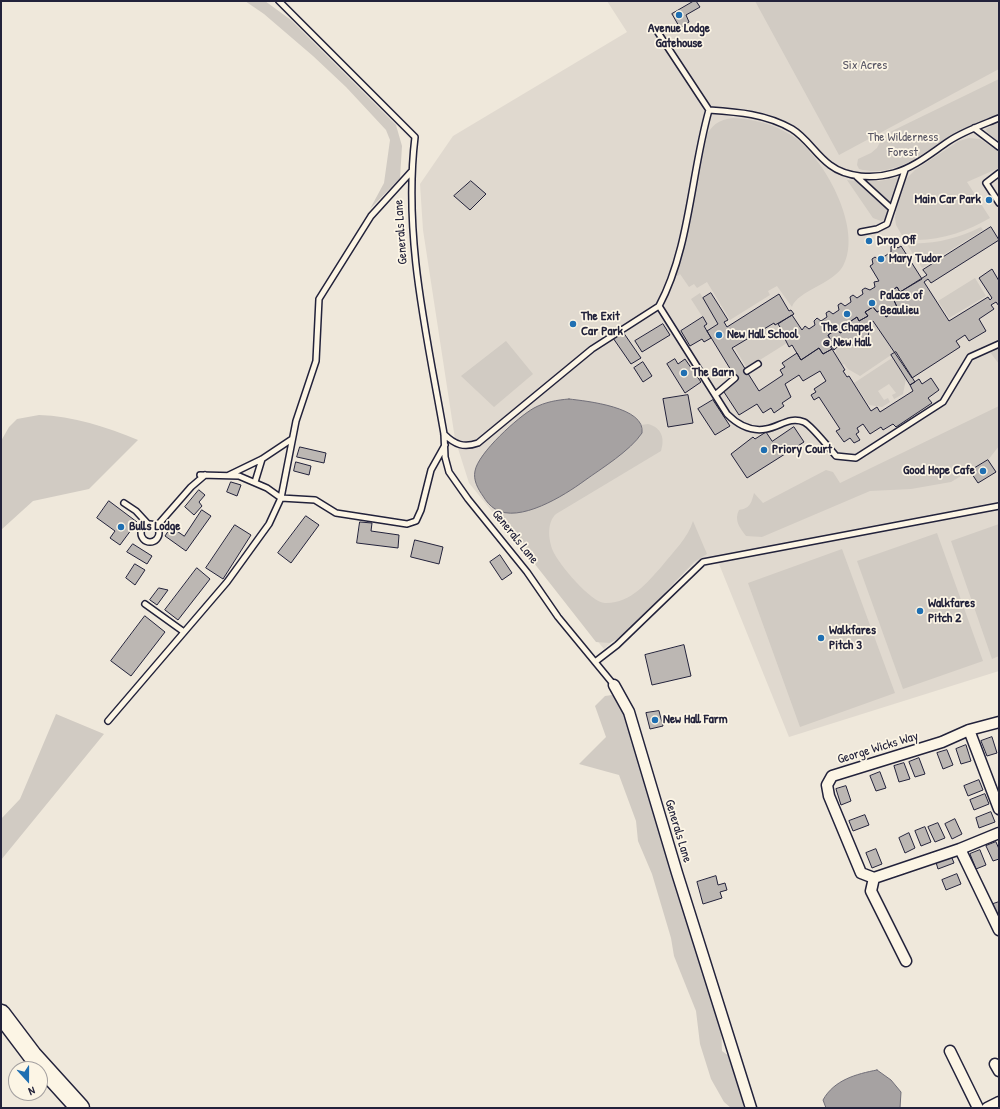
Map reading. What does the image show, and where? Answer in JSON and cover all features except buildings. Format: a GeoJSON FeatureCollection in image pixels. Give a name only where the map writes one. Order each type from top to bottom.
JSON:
{"type":"FeatureCollection","features":[{"type":"Feature","properties":{"kind":"highway"},"geometry":{"type":"LineString","coordinates":[[1,1014],[32,1055],[80,1108]]}},
{"type":"Feature","properties":{"kind":"street","name":"Generals Lane"},"geometry":{"type":"LineString","coordinates":[[614,685],[629,712],[677,873],[751,1108]]}},
{"type":"Feature","properties":{"kind":"street","name":"George Wicks Way"},"geometry":{"type":"LineString","coordinates":[[874,878],[861,873],[828,796],[827,785],[832,776],[942,742],[969,730],[999,722]]}},
{"type":"Feature","properties":{"kind":"street"},"geometry":{"type":"LineString","coordinates":[[969,730],[999,809]]}},
{"type":"Feature","properties":{"kind":"street"},"geometry":{"type":"LineString","coordinates":[[906,961],[871,891],[874,878],[960,849],[999,833]]}},
{"type":"Feature","properties":{"kind":"street"},"geometry":{"type":"LineString","coordinates":[[960,849],[999,930]]}},
{"type":"Feature","properties":{"kind":"street"},"geometry":{"type":"LineString","coordinates":[[950,1051],[978,1108]]}},
{"type":"Feature","properties":{"kind":"street"},"geometry":{"type":"LineString","coordinates":[[987,1108],[999,1102]]}},
{"type":"Feature","properties":{"kind":"lane","name":"Generals Lane"},"geometry":{"type":"LineString","coordinates":[[279,1],[415,137],[411,172],[410,205],[417,280],[446,444],[445,457],[449,472],[468,499],[527,572],[558,616],[614,685]]}},
{"type":"Feature","properties":{"kind":"lane"},"geometry":{"type":"LineString","coordinates":[[444,434],[457,445],[469,446],[478,443],[592,349],[659,306],[664,296],[681,244],[702,134],[709,110],[657,30]]}},
{"type":"Feature","properties":{"kind":"lane"},"geometry":{"type":"LineString","coordinates":[[709,110],[746,113],[781,124],[805,140],[830,165],[856,176],[892,209]]}},
{"type":"Feature","properties":{"kind":"lane"},"geometry":{"type":"LineString","coordinates":[[856,176],[878,176],[905,170],[950,140],[999,118]]}},
{"type":"Feature","properties":{"kind":"lane"},"geometry":{"type":"LineString","coordinates":[[974,128],[999,147]]}},
{"type":"Feature","properties":{"kind":"lane"},"geometry":{"type":"LineString","coordinates":[[861,232],[877,229],[886,224],[905,170]]}},
{"type":"Feature","properties":{"kind":"lane"},"geometry":{"type":"LineString","coordinates":[[108,721],[227,582],[269,524],[281,498],[292,439],[316,361],[319,299],[371,216],[411,172]]}},
{"type":"Feature","properties":{"kind":"lane"},"geometry":{"type":"LineString","coordinates":[[999,173],[986,183],[999,203]]}},
{"type":"Feature","properties":{"kind":"lane"},"geometry":{"type":"LineString","coordinates":[[659,306],[726,414],[737,424],[765,430],[792,419],[806,422],[836,456],[856,458],[943,402],[970,357],[999,344]]}},
{"type":"Feature","properties":{"kind":"lane"},"geometry":{"type":"LineString","coordinates":[[747,371],[758,364]]}},
{"type":"Feature","properties":{"kind":"lane"},"geometry":{"type":"LineString","coordinates":[[715,395],[735,378]]}},
{"type":"Feature","properties":{"kind":"lane"},"geometry":{"type":"LineString","coordinates":[[229,475],[262,459],[292,439]]}},
{"type":"Feature","properties":{"kind":"lane"},"geometry":{"type":"LineString","coordinates":[[156,527],[203,475],[229,475],[255,482],[281,498],[315,500],[336,513],[407,524],[416,521],[421,510],[431,470],[446,444]]}},
{"type":"Feature","properties":{"kind":"lane"},"geometry":{"type":"LineString","coordinates":[[255,482],[262,459]]}},
{"type":"Feature","properties":{"kind":"lane"},"geometry":{"type":"LineString","coordinates":[[124,504],[136,512],[148,524],[156,527]]}},
{"type":"Feature","properties":{"kind":"lane"},"geometry":{"type":"LineString","coordinates":[[595,662],[617,645],[703,562],[999,506]]}},
{"type":"Feature","properties":{"kind":"lane"},"geometry":{"type":"LineString","coordinates":[[148,524],[143,527],[141,534],[142,538],[147,542],[157,539],[158,532],[156,527]]}},
{"type":"Feature","properties":{"kind":"lane"},"geometry":{"type":"LineString","coordinates":[[145,604],[184,632]]}},
{"type":"Feature","properties":{"kind":"shaded area","name":"New Hall School"},"geometry":{"type":"Polygon","coordinates":[[[607,1],[999,1],[999,671],[789,737],[719,564],[695,563],[604,649],[469,483],[455,439],[423,230],[420,184],[453,136],[627,32],[607,1]]]}},
{"type":"Feature","properties":{"kind":"shaded area"},"geometry":{"type":"Polygon","coordinates":[[[569,399],[601,404],[625,411],[635,417],[641,424],[642,433],[637,440],[615,459],[576,487],[554,500],[541,506],[516,513],[505,513],[493,508],[487,502],[476,484],[475,471],[483,455],[509,427],[534,408],[547,403],[569,399]]]}},
{"type":"Feature","properties":{"kind":"shaded area"},"geometry":{"type":"Polygon","coordinates":[[[877,1070],[891,1080],[901,1092],[900,1108],[826,1108],[823,1100],[833,1087],[846,1079],[877,1070]]]}},
{"type":"Feature","properties":{"kind":"green space"},"geometry":{"type":"Polygon","coordinates":[[[245,1],[265,1],[291,20],[396,125],[402,146],[400,178],[370,209],[384,183],[390,140],[386,130],[346,87],[313,56],[264,14],[245,1]]]}},
{"type":"Feature","properties":{"kind":"green space","name":"Six Acres"},"geometry":{"type":"Polygon","coordinates":[[[755,1],[999,1],[999,69],[839,155],[755,1]]]}},
{"type":"Feature","properties":{"kind":"green space","name":"The Wilderness Forest"},"geometry":{"type":"Polygon","coordinates":[[[999,79],[999,114],[958,132],[905,164],[883,170],[871,171],[859,169],[857,165],[858,159],[871,153],[877,148],[882,138],[892,131],[999,79]]]}},
{"type":"Feature","properties":{"kind":"green space"},"geometry":{"type":"Polygon","coordinates":[[[733,118],[763,123],[784,131],[803,145],[816,159],[827,175],[837,194],[844,214],[848,233],[848,251],[843,266],[832,278],[801,296],[795,301],[792,307],[777,286],[768,291],[770,295],[730,320],[707,282],[697,288],[694,284],[689,287],[680,274],[677,276],[676,273],[688,229],[705,139],[712,127],[716,124],[723,120],[733,118]]]}},
{"type":"Feature","properties":{"kind":"green space"},"geometry":{"type":"Polygon","coordinates":[[[999,122],[999,142],[987,132],[986,129],[999,122]]]}},
{"type":"Feature","properties":{"kind":"green space"},"geometry":{"type":"Polygon","coordinates":[[[969,138],[980,139],[999,152],[999,168],[967,182],[990,218],[970,228],[948,236],[926,240],[904,239],[896,225],[895,218],[897,203],[905,180],[915,170],[959,141],[969,138]]]}},
{"type":"Feature","properties":{"kind":"green space"},"geometry":{"type":"Polygon","coordinates":[[[899,177],[891,204],[866,181],[880,181],[899,177]]]}},
{"type":"Feature","properties":{"kind":"green space"},"geometry":{"type":"Polygon","coordinates":[[[847,180],[858,181],[889,209],[884,220],[881,221],[873,218],[847,180]]]}},
{"type":"Feature","properties":{"kind":"green space"},"geometry":{"type":"Polygon","coordinates":[[[981,227],[983,230],[922,268],[906,243],[935,242],[954,238],[981,227]]]}},
{"type":"Feature","properties":{"kind":"green space"},"geometry":{"type":"Polygon","coordinates":[[[975,278],[986,296],[949,318],[938,301],[975,278]]]}},
{"type":"Feature","properties":{"kind":"green space"},"geometry":{"type":"Polygon","coordinates":[[[700,293],[718,324],[707,331],[704,326],[707,324],[691,299],[700,293]]]}},
{"type":"Feature","properties":{"kind":"green space"},"geometry":{"type":"Polygon","coordinates":[[[873,321],[894,353],[860,376],[848,369],[844,364],[842,365],[836,355],[836,349],[843,342],[856,346],[868,338],[870,323],[873,321]]]}},
{"type":"Feature","properties":{"kind":"green space"},"geometry":{"type":"Polygon","coordinates":[[[774,323],[775,325],[778,324],[787,338],[785,340],[787,343],[747,368],[734,347],[774,323]]]}},
{"type":"Feature","properties":{"kind":"green space"},"geometry":{"type":"Polygon","coordinates":[[[506,341],[533,374],[494,407],[461,376],[506,341]]]}},
{"type":"Feature","properties":{"kind":"green space"},"geometry":{"type":"Polygon","coordinates":[[[999,347],[999,364],[990,352],[999,347]]]}},
{"type":"Feature","properties":{"kind":"green space"},"geometry":{"type":"Polygon","coordinates":[[[892,358],[906,379],[903,394],[894,399],[892,395],[896,393],[889,384],[878,391],[884,400],[888,398],[890,402],[882,407],[869,405],[854,383],[892,358]]]}},
{"type":"Feature","properties":{"kind":"green space"},"geometry":{"type":"Polygon","coordinates":[[[999,406],[999,446],[988,460],[951,482],[911,489],[870,491],[762,537],[746,536],[739,526],[737,517],[739,510],[750,505],[754,493],[763,503],[826,470],[833,472],[840,483],[999,406]]]}},
{"type":"Feature","properties":{"kind":"green space"},"geometry":{"type":"Polygon","coordinates":[[[39,415],[90,423],[138,440],[89,489],[33,501],[1,530],[1,441],[9,427],[17,419],[39,415]]]}},
{"type":"Feature","properties":{"kind":"green space"},"geometry":{"type":"Polygon","coordinates":[[[648,424],[656,428],[661,434],[663,442],[661,451],[556,514],[551,521],[549,531],[553,551],[568,573],[584,590],[592,597],[605,603],[622,600],[630,596],[644,585],[680,545],[688,533],[693,521],[707,554],[694,562],[637,622],[617,639],[610,643],[596,642],[498,517],[495,509],[504,512],[541,506],[562,495],[593,475],[634,443],[643,429],[641,425],[648,424]]]}},
{"type":"Feature","properties":{"kind":"green space"},"geometry":{"type":"Polygon","coordinates":[[[999,524],[999,656],[992,659],[951,541],[999,524]]]}},
{"type":"Feature","properties":{"kind":"green space","name":"Walkfares Pitch 2"},"geometry":{"type":"Polygon","coordinates":[[[937,533],[983,661],[903,689],[857,561],[937,533]]]}},
{"type":"Feature","properties":{"kind":"green space","name":"Walkfares Pitch 3"},"geometry":{"type":"Polygon","coordinates":[[[842,549],[895,693],[800,727],[748,583],[842,549]]]}},
{"type":"Feature","properties":{"kind":"green space"},"geometry":{"type":"Polygon","coordinates":[[[612,695],[623,710],[666,855],[721,1021],[722,1051],[736,1061],[745,1104],[742,1108],[731,1108],[724,1102],[711,1079],[700,1044],[696,1011],[674,956],[671,938],[652,874],[638,841],[636,821],[619,775],[579,764],[606,737],[595,706],[605,696],[612,695]]]}},
{"type":"Feature","properties":{"kind":"green space"},"geometry":{"type":"Polygon","coordinates":[[[56,714],[104,734],[1,860],[1,819],[20,799],[56,714]]]}},
{"type":"Feature","properties":{"kind":"place","name":"Avenue Lodge Gatehouse"},"geometry":{"type":"Point","coordinates":[679,15]}},
{"type":"Feature","properties":{"kind":"place","name":"Main Car Park"},"geometry":{"type":"Point","coordinates":[989,200]}},
{"type":"Feature","properties":{"kind":"place","name":"Drop Off"},"geometry":{"type":"Point","coordinates":[869,241]}},
{"type":"Feature","properties":{"kind":"place","name":"Mary Tudor"},"geometry":{"type":"Point","coordinates":[881,259]}},
{"type":"Feature","properties":{"kind":"place","name":"Palace of Beaulieu"},"geometry":{"type":"Point","coordinates":[872,303]}},
{"type":"Feature","properties":{"kind":"place","name":"The Chapel @ New Hall"},"geometry":{"type":"Point","coordinates":[847,314]}},
{"type":"Feature","properties":{"kind":"place","name":"The Exit Car Park"},"geometry":{"type":"Point","coordinates":[573,324]}},
{"type":"Feature","properties":{"kind":"place","name":"New Hall School"},"geometry":{"type":"Point","coordinates":[719,335]}},
{"type":"Feature","properties":{"kind":"place","name":"The Barn"},"geometry":{"type":"Point","coordinates":[684,373]}},
{"type":"Feature","properties":{"kind":"place","name":"Priory Court"},"geometry":{"type":"Point","coordinates":[764,450]}},
{"type":"Feature","properties":{"kind":"place","name":"Good Hope Cafe"},"geometry":{"type":"Point","coordinates":[983,471]}},
{"type":"Feature","properties":{"kind":"place","name":"Bulls Lodge"},"geometry":{"type":"Point","coordinates":[121,527]}},
{"type":"Feature","properties":{"kind":"place","name":"Walkfares Pitch 2"},"geometry":{"type":"Point","coordinates":[920,611]}},
{"type":"Feature","properties":{"kind":"place","name":"Walkfares Pitch 3"},"geometry":{"type":"Point","coordinates":[821,638]}},
{"type":"Feature","properties":{"kind":"place","name":"New Hall Farm"},"geometry":{"type":"Point","coordinates":[655,720]}}]}
